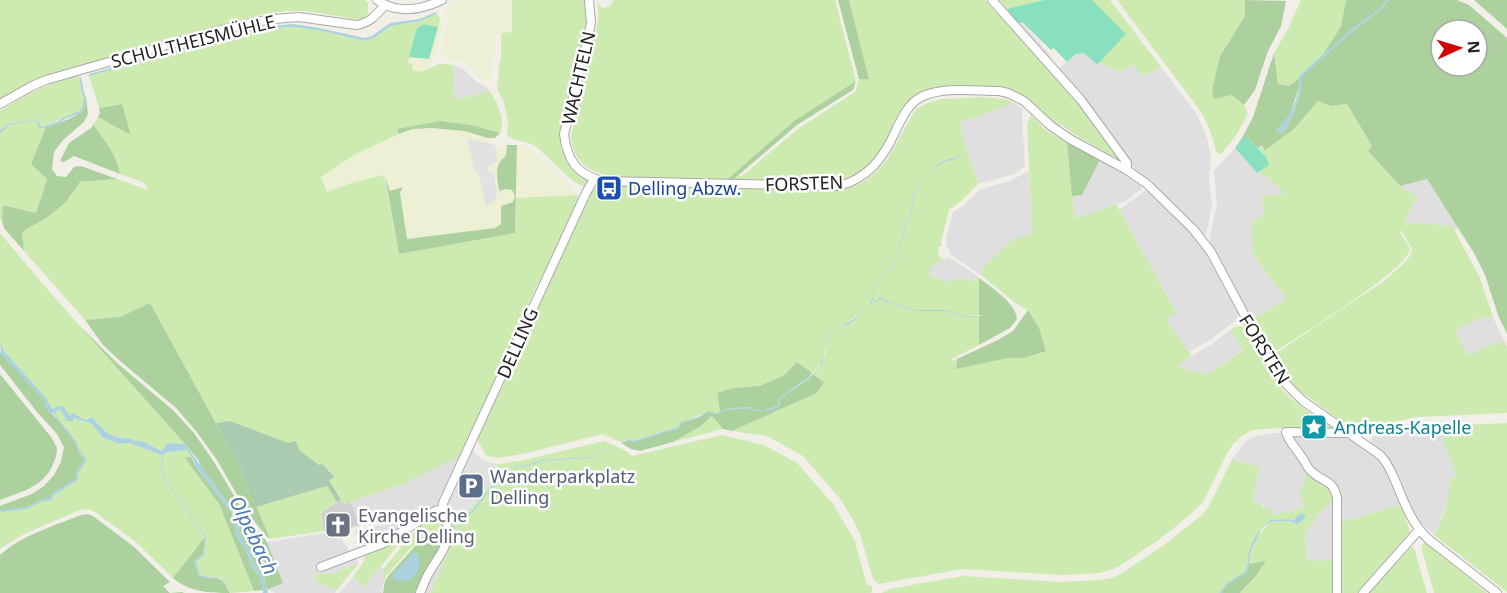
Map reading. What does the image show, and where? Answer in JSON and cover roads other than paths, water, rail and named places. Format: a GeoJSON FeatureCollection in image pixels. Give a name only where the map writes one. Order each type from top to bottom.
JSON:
{"type":"FeatureCollection","features":[{"type":"Feature","properties":{"kind":"street"},"geometry":{"type":"LineString","coordinates":[[377,0],[385,5],[405,9],[422,8],[442,0]]}},
{"type":"Feature","properties":{"kind":"street","name":"WACHTELN"},"geometry":{"type":"LineString","coordinates":[[589,0],[591,23],[564,134],[565,147],[574,165],[594,179]]}},
{"type":"Feature","properties":{"kind":"street","name":"FORSTEN"},"geometry":{"type":"LineString","coordinates":[[992,0],[1081,100],[1127,163],[1127,170]]}},
{"type":"Feature","properties":{"kind":"street","name":"SCHULTHEISMÜHLE"},"geometry":{"type":"LineString","coordinates":[[0,105],[46,80],[213,33],[274,19],[299,17],[356,25],[365,24],[373,19],[385,5]]}},
{"type":"Feature","properties":{"kind":"street","name":"FORSTEN"},"geometry":{"type":"LineString","coordinates":[[594,179],[839,186],[857,180],[877,165],[913,103],[928,95],[942,92],[969,90],[1008,93],[1024,101],[1057,130],[1147,184],[1193,229],[1211,252],[1267,358],[1281,379],[1303,401],[1385,460],[1406,508],[1419,530],[1497,593]]}},
{"type":"Feature","properties":{"kind":"street","name":"DELLING"},"geometry":{"type":"LineString","coordinates":[[442,509],[594,179]]}},
{"type":"Feature","properties":{"kind":"street"},"geometry":{"type":"LineString","coordinates":[[1337,593],[1337,498],[1335,491],[1329,482],[1309,469],[1286,432],[1349,433]]}},
{"type":"Feature","properties":{"kind":"street"},"geometry":{"type":"LineString","coordinates":[[321,567],[384,543],[435,511],[442,509],[449,530],[447,539],[420,593]]}},
{"type":"Feature","properties":{"kind":"street"},"geometry":{"type":"LineString","coordinates":[[1363,593],[1419,530]]}},
{"type":"Feature","properties":{"kind":"water"},"geometry":{"type":"Polygon","coordinates":[[[1386,0],[1389,0],[1382,9],[1354,30],[1302,77],[1301,92],[1293,114],[1283,134],[1277,131],[1297,98],[1299,76],[1353,28],[1381,8],[1386,0]]]}},
{"type":"Feature","properties":{"kind":"water"},"geometry":{"type":"Polygon","coordinates":[[[436,12],[437,14],[420,21],[391,26],[374,38],[365,41],[318,30],[293,27],[260,29],[89,76],[89,74],[260,27],[293,24],[365,38],[372,36],[390,23],[420,19],[436,12]]]}},
{"type":"Feature","properties":{"kind":"water"},"geometry":{"type":"Polygon","coordinates":[[[79,77],[81,77],[86,97],[84,109],[80,113],[58,124],[39,129],[37,122],[33,120],[9,125],[0,133],[0,130],[8,124],[33,119],[38,121],[41,127],[79,111],[84,98],[79,77]]]}},
{"type":"Feature","properties":{"kind":"water"},"geometry":{"type":"Polygon","coordinates":[[[961,154],[956,159],[943,162],[923,176],[942,161],[961,154]]]}},
{"type":"Feature","properties":{"kind":"water"},"geometry":{"type":"Polygon","coordinates":[[[923,176],[915,193],[911,215],[905,224],[904,233],[894,267],[882,278],[872,303],[880,297],[918,310],[944,310],[966,316],[982,316],[967,317],[943,311],[918,311],[892,304],[880,299],[870,305],[881,278],[894,266],[904,224],[910,215],[914,193],[923,176]]]}},
{"type":"Feature","properties":{"kind":"water"},"geometry":{"type":"Polygon","coordinates":[[[862,311],[848,325],[836,328],[831,333],[825,351],[828,338],[832,331],[835,328],[851,321],[862,311]]]}},
{"type":"Feature","properties":{"kind":"water"},"geometry":{"type":"Polygon","coordinates":[[[0,343],[4,351],[47,399],[53,409],[59,406],[64,407],[70,416],[72,413],[86,420],[92,417],[113,436],[142,441],[162,451],[168,443],[185,444],[234,512],[241,536],[264,579],[268,593],[263,593],[261,579],[250,564],[248,554],[237,537],[232,513],[195,466],[187,450],[163,454],[162,472],[206,537],[204,555],[196,562],[200,575],[219,578],[204,578],[199,576],[194,561],[203,554],[205,537],[163,477],[161,472],[162,455],[129,443],[120,444],[103,438],[92,424],[74,418],[73,421],[67,421],[60,409],[55,412],[57,416],[87,459],[78,474],[78,480],[54,495],[52,500],[41,502],[27,509],[0,513],[1,510],[27,507],[50,498],[53,493],[76,479],[76,474],[84,459],[54,413],[50,414],[45,401],[1,354],[0,343]]]}},
{"type":"Feature","properties":{"kind":"water"},"geometry":{"type":"Polygon","coordinates":[[[824,354],[823,362],[809,379],[782,398],[779,401],[780,406],[768,411],[752,411],[749,408],[726,410],[718,414],[708,412],[682,423],[679,428],[633,443],[629,440],[620,442],[629,439],[633,441],[678,427],[681,422],[708,411],[717,413],[725,409],[750,407],[760,410],[779,405],[778,400],[781,397],[813,374],[824,354]]]}},
{"type":"Feature","properties":{"kind":"water"},"geometry":{"type":"Polygon","coordinates":[[[613,445],[591,458],[542,461],[528,466],[516,467],[491,489],[472,513],[452,527],[471,512],[490,488],[516,466],[528,465],[541,460],[591,457],[613,445]]]}},
{"type":"Feature","properties":{"kind":"water"},"geometry":{"type":"Polygon","coordinates":[[[1299,514],[1306,517],[1297,525],[1289,521],[1273,521],[1263,527],[1273,519],[1294,520],[1299,514]]]}},
{"type":"Feature","properties":{"kind":"water"},"geometry":{"type":"Polygon","coordinates":[[[1262,529],[1251,551],[1246,574],[1228,584],[1219,593],[1227,583],[1245,572],[1249,552],[1262,529]]]}},
{"type":"Feature","properties":{"kind":"water"},"geometry":{"type":"Polygon","coordinates":[[[414,552],[417,553],[419,561],[418,570],[411,580],[397,581],[392,576],[414,552]]]}},
{"type":"Feature","properties":{"kind":"place","name":"Delling Abzw."},"geometry":{"type":"Point","coordinates":[609,188]}},
{"type":"Feature","properties":{"kind":"place","name":"Andreas-Kapelle"},"geometry":{"type":"Point","coordinates":[1314,427]}},
{"type":"Feature","properties":{"kind":"place","name":"Wanderparkplatz Delling"},"geometry":{"type":"Point","coordinates":[471,486]}},
{"type":"Feature","properties":{"kind":"place","name":"Evangelische Kirche Delling"},"geometry":{"type":"Point","coordinates":[338,525]}},
{"type":"Feature","properties":{"kind":"water label","name":"Olpebach"},"geometry":{"type":"Point","coordinates":[254,535]}}]}
